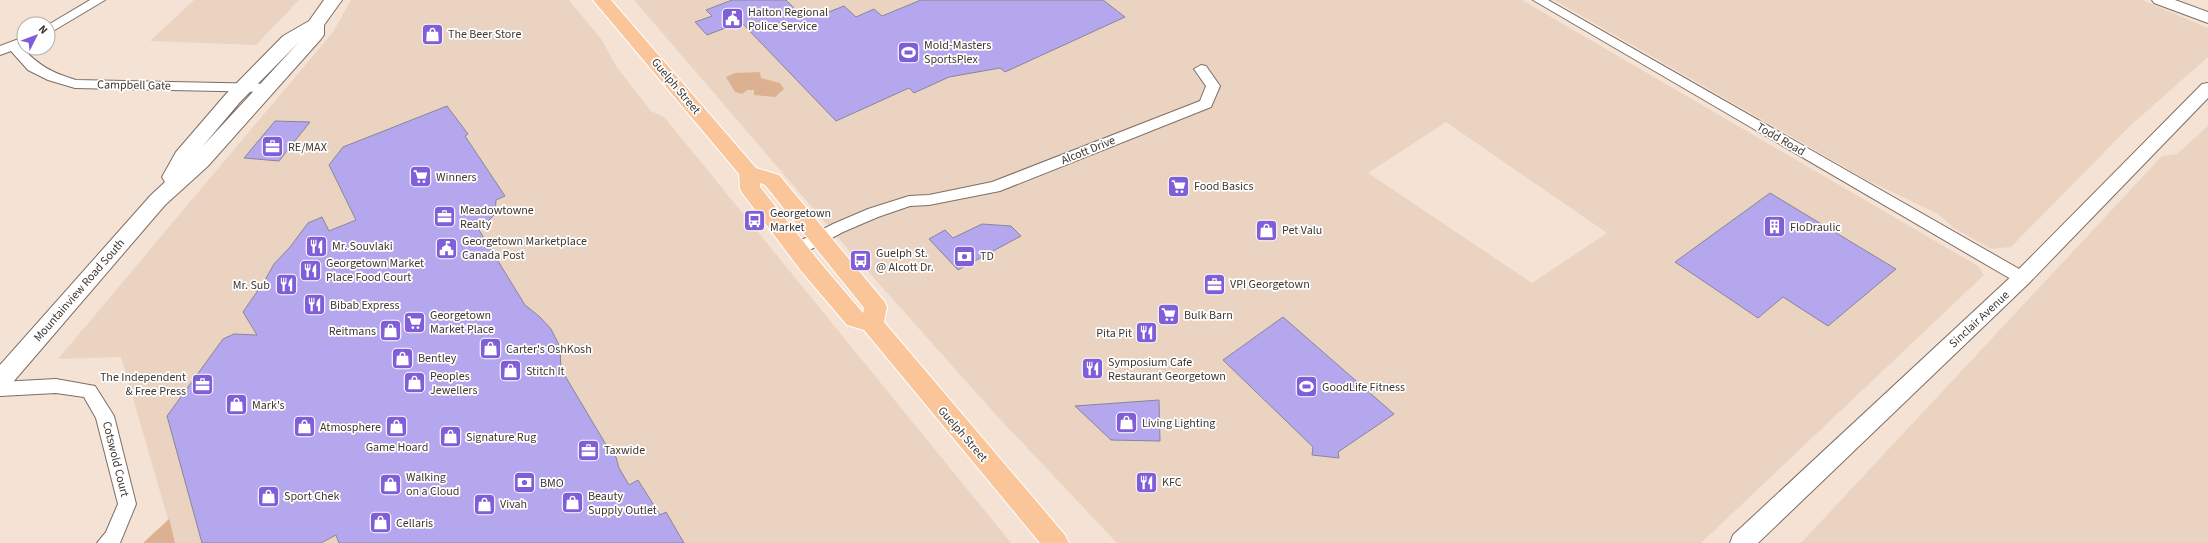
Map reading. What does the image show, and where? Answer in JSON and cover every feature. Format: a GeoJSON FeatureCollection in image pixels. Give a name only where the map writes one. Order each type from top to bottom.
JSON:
{"type":"FeatureCollection","features":[{"type":"Feature","properties":{"kind":"main road","name":"Mountainview Road South"},"geometry":{"type":"LineString","coordinates":[[158,200],[183,158],[244,88],[289,40],[315,25],[333,0]]}},
{"type":"Feature","properties":{"kind":"main road","name":"Guelph Street"},"geometry":{"type":"LineString","coordinates":[[602,0],[749,173],[750,189],[855,319],[872,324],[1056,543]]}},
{"type":"Feature","properties":{"kind":"main road","name":"Mountainview Road South"},"geometry":{"type":"LineString","coordinates":[[0,381],[158,200],[201,161],[315,35],[315,25]]}},
{"type":"Feature","properties":{"kind":"main road"},"geometry":{"type":"LineString","coordinates":[[749,173],[772,180],[820,238],[876,307],[872,324]]}},
{"type":"Feature","properties":{"kind":"street"},"geometry":{"type":"LineString","coordinates":[[56,25],[99,0]]}},
{"type":"Feature","properties":{"kind":"street","name":"Todd Road"},"geometry":{"type":"LineString","coordinates":[[1540,0],[2022,278]]}},
{"type":"Feature","properties":{"kind":"street"},"geometry":{"type":"LineString","coordinates":[[2160,0],[2208,18]]}},
{"type":"Feature","properties":{"kind":"street","name":"Campbell Gate"},"geometry":{"type":"LineString","coordinates":[[12,46],[33,67],[53,77],[75,84],[268,88]]}},
{"type":"Feature","properties":{"kind":"street","name":"Alcott Drive"},"geometry":{"type":"LineString","coordinates":[[798,249],[820,238],[844,234],[919,209],[929,200],[995,187],[1206,104],[1213,86],[1201,69]]}},
{"type":"Feature","properties":{"kind":"street","name":"Sinclair Avenue"},"geometry":{"type":"LineString","coordinates":[[1742,543],[2022,278],[2208,88]]}},
{"type":"Feature","properties":{"kind":"street","name":"Cotswold Court"},"geometry":{"type":"LineString","coordinates":[[0,388],[56,386],[89,391],[105,416],[127,504],[113,538],[107,543]]}},
{"type":"Feature","properties":{"kind":"shaded area"},"geometry":{"type":"Polygon","coordinates":[[[194,0],[299,0],[256,45],[150,41],[194,0]]]}},
{"type":"Feature","properties":{"kind":"shaded area"},"geometry":{"type":"Polygon","coordinates":[[[351,0],[569,0],[601,39],[616,66],[651,111],[665,118],[1011,543],[175,543],[121,357],[58,359],[333,32],[351,0]]]}},
{"type":"Feature","properties":{"kind":"shaded area"},"geometry":{"type":"Polygon","coordinates":[[[634,0],[1522,0],[1978,266],[1984,275],[1701,543],[1117,543],[997,416],[848,249],[634,0]],[[1446,122],[1368,173],[1532,283],[1607,233],[1446,122]]]}},
{"type":"Feature","properties":{"kind":"shaded area"},"geometry":{"type":"Polygon","coordinates":[[[1554,0],[2142,0],[2208,28],[2208,57],[2130,126],[2011,247],[1991,249],[1954,228],[1938,214],[1867,180],[1554,0]]]}},
{"type":"Feature","properties":{"kind":"shaded area"},"geometry":{"type":"Polygon","coordinates":[[[760,72],[761,78],[780,83],[784,89],[775,97],[754,95],[754,90],[747,90],[742,94],[735,92],[726,77],[735,73],[760,72]]]}},
{"type":"Feature","properties":{"kind":"shaded area"},"geometry":{"type":"Polygon","coordinates":[[[2208,126],[2208,543],[1801,543],[2162,156],[2177,154],[2208,126]]]}},
{"type":"Feature","properties":{"kind":"shaded area"},"geometry":{"type":"Polygon","coordinates":[[[169,519],[175,543],[143,543],[169,519]]]}},
{"type":"Feature","properties":{"kind":"building","name":"Mold-Masters SportsPlex"},"geometry":{"type":"Polygon","coordinates":[[[732,0],[786,0],[803,17],[821,9],[826,13],[844,6],[856,17],[874,9],[882,16],[921,0],[1103,0],[1125,17],[1005,72],[1000,68],[949,77],[914,93],[909,88],[836,121],[741,22],[707,35],[695,22],[712,16],[706,10],[732,0]]]}},
{"type":"Feature","properties":{"kind":"building","name":"Georgetown Market Place"},"geometry":{"type":"Polygon","coordinates":[[[447,106],[468,134],[465,136],[505,196],[496,200],[495,214],[479,230],[525,305],[540,317],[551,329],[560,347],[561,369],[608,448],[616,457],[619,468],[629,485],[638,480],[660,515],[666,512],[684,543],[339,543],[336,535],[321,543],[202,543],[167,416],[223,339],[234,334],[257,335],[243,312],[274,264],[290,247],[308,223],[322,217],[329,231],[356,220],[329,165],[343,147],[447,106]]]}},
{"type":"Feature","properties":{"kind":"building","name":"RE/MAX"},"geometry":{"type":"Polygon","coordinates":[[[275,121],[310,122],[279,161],[244,158],[275,121]]]}},
{"type":"Feature","properties":{"kind":"building","name":"FloDraulic"},"geometry":{"type":"Polygon","coordinates":[[[1770,193],[1896,269],[1828,326],[1783,297],[1758,318],[1675,262],[1770,193]]]}},
{"type":"Feature","properties":{"kind":"building","name":"TD"},"geometry":{"type":"Polygon","coordinates":[[[982,224],[1011,226],[1021,236],[958,270],[929,239],[945,230],[953,238],[982,224]]]}},
{"type":"Feature","properties":{"kind":"building","name":"GoodLife Fitness"},"geometry":{"type":"Polygon","coordinates":[[[1283,317],[1394,414],[1338,452],[1339,458],[1312,455],[1313,447],[1223,360],[1283,317]]]}},
{"type":"Feature","properties":{"kind":"building","name":"Living Lighting"},"geometry":{"type":"Polygon","coordinates":[[[1159,400],[1160,441],[1111,440],[1075,406],[1159,400]]]}},
{"type":"Feature","properties":{"kind":"place","name":"Halton Regional Police Service"},"geometry":{"type":"Point","coordinates":[732,19]}},
{"type":"Feature","properties":{"kind":"place","name":"The Beer Store"},"geometry":{"type":"Point","coordinates":[432,34]}},
{"type":"Feature","properties":{"kind":"place","name":"Mold-Masters SportsPlex"},"geometry":{"type":"Point","coordinates":[909,52]}},
{"type":"Feature","properties":{"kind":"place","name":"RE/MAX"},"geometry":{"type":"Point","coordinates":[272,147]}},
{"type":"Feature","properties":{"kind":"place","name":"Winners"},"geometry":{"type":"Point","coordinates":[421,177]}},
{"type":"Feature","properties":{"kind":"place","name":"Food Basics"},"geometry":{"type":"Point","coordinates":[1179,186]}},
{"type":"Feature","properties":{"kind":"place","name":"Meadowtowne Realty"},"geometry":{"type":"Point","coordinates":[445,217]}},
{"type":"Feature","properties":{"kind":"place","name":"Georgetown Market"},"geometry":{"type":"Point","coordinates":[754,220]}},
{"type":"Feature","properties":{"kind":"place","name":"FloDraulic"},"geometry":{"type":"Point","coordinates":[1774,227]}},
{"type":"Feature","properties":{"kind":"place","name":"Pet Valu"},"geometry":{"type":"Point","coordinates":[1266,230]}},
{"type":"Feature","properties":{"kind":"place","name":"Mr. Souvlaki"},"geometry":{"type":"Point","coordinates":[317,246]}},
{"type":"Feature","properties":{"kind":"place","name":"Georgetown Marketplace Canada Post"},"geometry":{"type":"Point","coordinates":[447,248]}},
{"type":"Feature","properties":{"kind":"place","name":"TD"},"geometry":{"type":"Point","coordinates":[964,256]}},
{"type":"Feature","properties":{"kind":"place","name":"Guelph St. @ Alcott Dr."},"geometry":{"type":"Point","coordinates":[860,260]}},
{"type":"Feature","properties":{"kind":"place","name":"Georgetown Market Place Food Court"},"geometry":{"type":"Point","coordinates":[311,270]}},
{"type":"Feature","properties":{"kind":"place","name":"VPI Georgetown"},"geometry":{"type":"Point","coordinates":[1215,284]}},
{"type":"Feature","properties":{"kind":"place","name":"Mr. Sub"},"geometry":{"type":"Point","coordinates":[286,285]}},
{"type":"Feature","properties":{"kind":"place","name":"Bibab Express"},"geometry":{"type":"Point","coordinates":[315,305]}},
{"type":"Feature","properties":{"kind":"place","name":"Bulk Barn"},"geometry":{"type":"Point","coordinates":[1168,315]}},
{"type":"Feature","properties":{"kind":"place","name":"Georgetown Market Place"},"geometry":{"type":"Point","coordinates":[415,322]}},
{"type":"Feature","properties":{"kind":"place","name":"Reitmans"},"geometry":{"type":"Point","coordinates":[391,331]}},
{"type":"Feature","properties":{"kind":"place","name":"Pita Pit"},"geometry":{"type":"Point","coordinates":[1147,333]}},
{"type":"Feature","properties":{"kind":"place","name":"Carter's OshKosh"},"geometry":{"type":"Point","coordinates":[491,349]}},
{"type":"Feature","properties":{"kind":"place","name":"Bentley"},"geometry":{"type":"Point","coordinates":[403,358]}},
{"type":"Feature","properties":{"kind":"place","name":"Symposium Cafe Restaurant Georgetown"},"geometry":{"type":"Point","coordinates":[1093,369]}},
{"type":"Feature","properties":{"kind":"place","name":"Stitch It"},"geometry":{"type":"Point","coordinates":[511,371]}},
{"type":"Feature","properties":{"kind":"place","name":"Peoples Jewellers"},"geometry":{"type":"Point","coordinates":[415,383]}},
{"type":"Feature","properties":{"kind":"place","name":"The Independent & Free Press"},"geometry":{"type":"Point","coordinates":[202,384]}},
{"type":"Feature","properties":{"kind":"place","name":"GoodLife Fitness"},"geometry":{"type":"Point","coordinates":[1307,387]}},
{"type":"Feature","properties":{"kind":"place","name":"Mark's"},"geometry":{"type":"Point","coordinates":[236,405]}},
{"type":"Feature","properties":{"kind":"place","name":"Living Lighting"},"geometry":{"type":"Point","coordinates":[1126,423]}},
{"type":"Feature","properties":{"kind":"place","name":"Game Hoard"},"geometry":{"type":"Point","coordinates":[397,426]}},
{"type":"Feature","properties":{"kind":"place","name":"Atmosphere"},"geometry":{"type":"Point","coordinates":[304,427]}},
{"type":"Feature","properties":{"kind":"place","name":"Signature Rug"},"geometry":{"type":"Point","coordinates":[450,437]}},
{"type":"Feature","properties":{"kind":"place","name":"Taxwide"},"geometry":{"type":"Point","coordinates":[588,450]}},
{"type":"Feature","properties":{"kind":"place","name":"KFC"},"geometry":{"type":"Point","coordinates":[1146,482]}},
{"type":"Feature","properties":{"kind":"place","name":"BMO"},"geometry":{"type":"Point","coordinates":[525,483]}},
{"type":"Feature","properties":{"kind":"place","name":"Walking on a Cloud"},"geometry":{"type":"Point","coordinates":[391,484]}},
{"type":"Feature","properties":{"kind":"place","name":"Sport Chek"},"geometry":{"type":"Point","coordinates":[268,496]}},
{"type":"Feature","properties":{"kind":"place","name":"Beauty Supply Outlet"},"geometry":{"type":"Point","coordinates":[573,503]}},
{"type":"Feature","properties":{"kind":"place","name":"Vivah"},"geometry":{"type":"Point","coordinates":[484,504]}},
{"type":"Feature","properties":{"kind":"place","name":"Cellaris"},"geometry":{"type":"Point","coordinates":[381,523]}}]}
